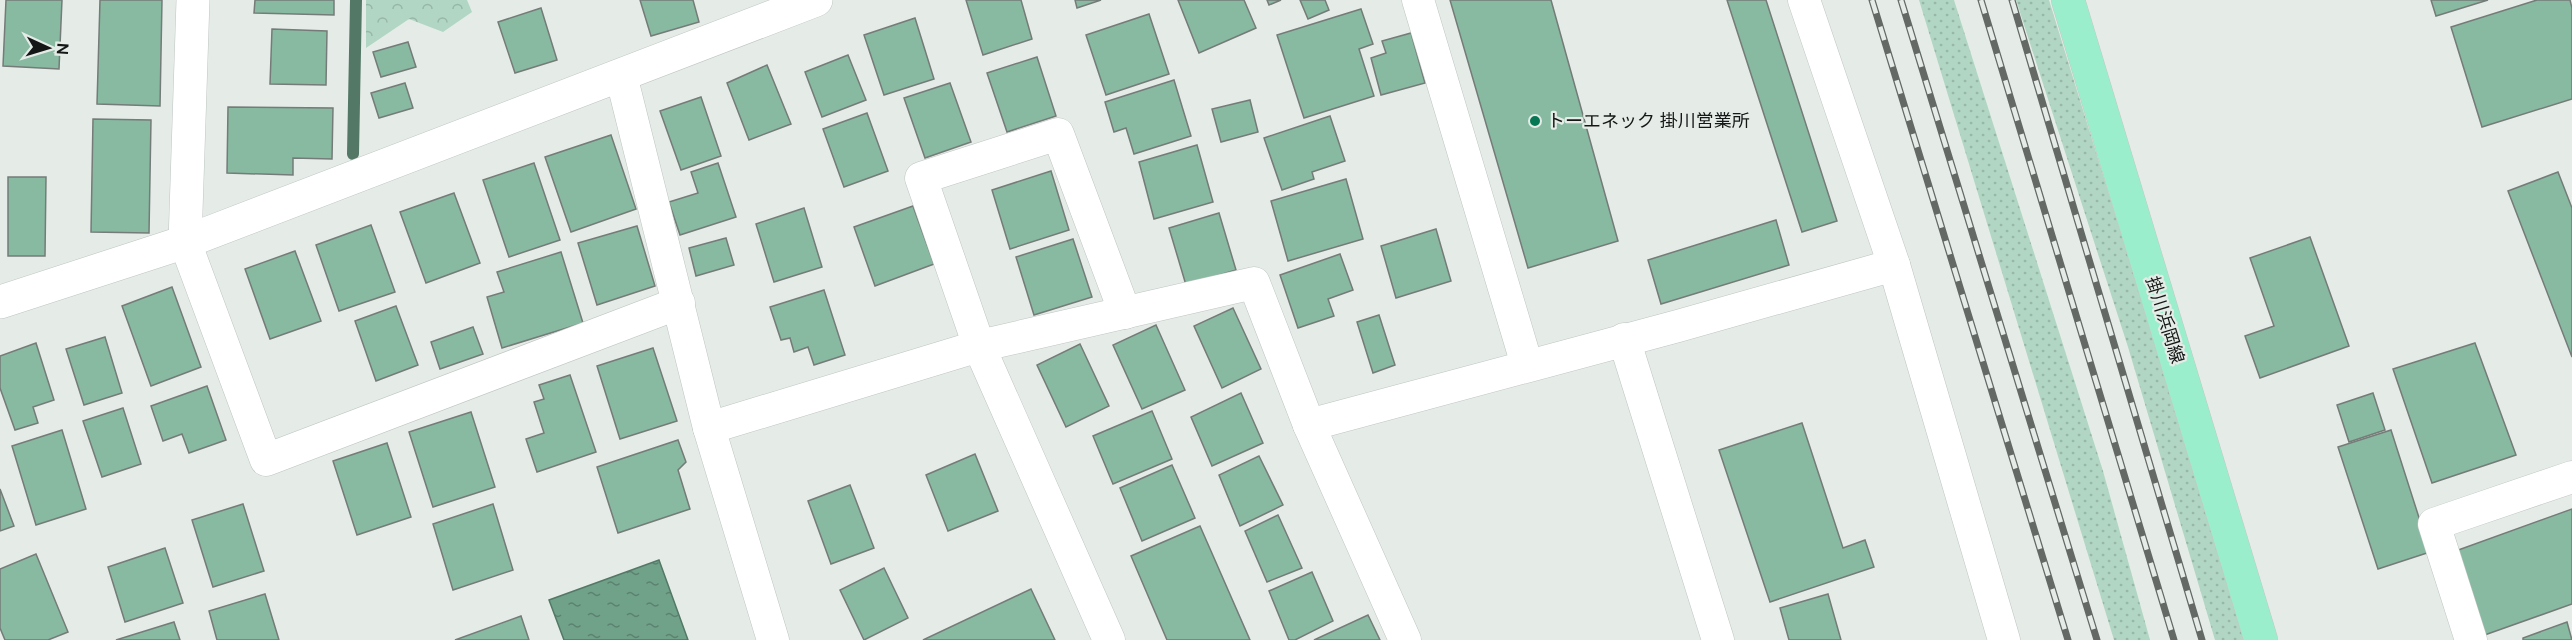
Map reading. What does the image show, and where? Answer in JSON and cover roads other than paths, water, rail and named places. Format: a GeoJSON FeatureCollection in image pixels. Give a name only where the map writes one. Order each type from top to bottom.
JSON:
{"type":"FeatureCollection","features":[{"type":"Feature","properties":{"kind":"main road","name":"掛川浜岡線"},"geometry":{"type":"LineString","coordinates":[[2068,0],[2261,640]]}},
{"type":"Feature","properties":{"kind":"street"},"geometry":{"type":"LineString","coordinates":[[193,0],[185,242],[266,460],[679,303]]}},
{"type":"Feature","properties":{"kind":"street"},"geometry":{"type":"LineString","coordinates":[[0,302],[185,242],[816,0]]}},
{"type":"Feature","properties":{"kind":"street"},"geometry":{"type":"LineString","coordinates":[[1418,0],[1527,365]]}},
{"type":"Feature","properties":{"kind":"street"},"geometry":{"type":"LineString","coordinates":[[1804,0],[1893,265],[2004,640]]}},
{"type":"Feature","properties":{"kind":"street"},"geometry":{"type":"LineString","coordinates":[[621,75],[709,428],[773,640]]}},
{"type":"Feature","properties":{"kind":"street"},"geometry":{"type":"LineString","coordinates":[[1109,640],[979,346],[921,178],[1058,134],[1125,313]]}},
{"type":"Feature","properties":{"kind":"street"},"geometry":{"type":"LineString","coordinates":[[1309,424],[1678,326],[1893,265]]}},
{"type":"Feature","properties":{"kind":"street"},"geometry":{"type":"LineString","coordinates":[[709,428],[979,346],[1254,283],[1309,424],[1405,640]]}},
{"type":"Feature","properties":{"kind":"street"},"geometry":{"type":"LineString","coordinates":[[1624,339],[1718,640]]}},
{"type":"Feature","properties":{"kind":"street"},"geometry":{"type":"LineString","coordinates":[[2471,640],[2434,524],[2572,477]]}},
{"type":"Feature","properties":{"kind":"water"},"geometry":{"type":"Polygon","coordinates":[[[659,560],[688,640],[564,640],[549,600],[659,560]]]}},
{"type":"Feature","properties":{"kind":"waterway"},"geometry":{"type":"LineString","coordinates":[[353,154],[356,0]]}},
{"type":"Feature","properties":{"kind":"railway"},"geometry":{"type":"LineString","coordinates":[[1872,0],[2068,640]]}},
{"type":"Feature","properties":{"kind":"railway"},"geometry":{"type":"LineString","coordinates":[[1901,0],[2097,640]]}},
{"type":"Feature","properties":{"kind":"railway"},"geometry":{"type":"LineString","coordinates":[[1981,0],[2174,640]]}},
{"type":"Feature","properties":{"kind":"railway"},"geometry":{"type":"LineString","coordinates":[[2012,0],[2202,640]]}},
{"type":"Feature","properties":{"kind":"place","name":"トーエネック 掛川営業所"},"geometry":{"type":"Point","coordinates":[1535,121]}}]}
